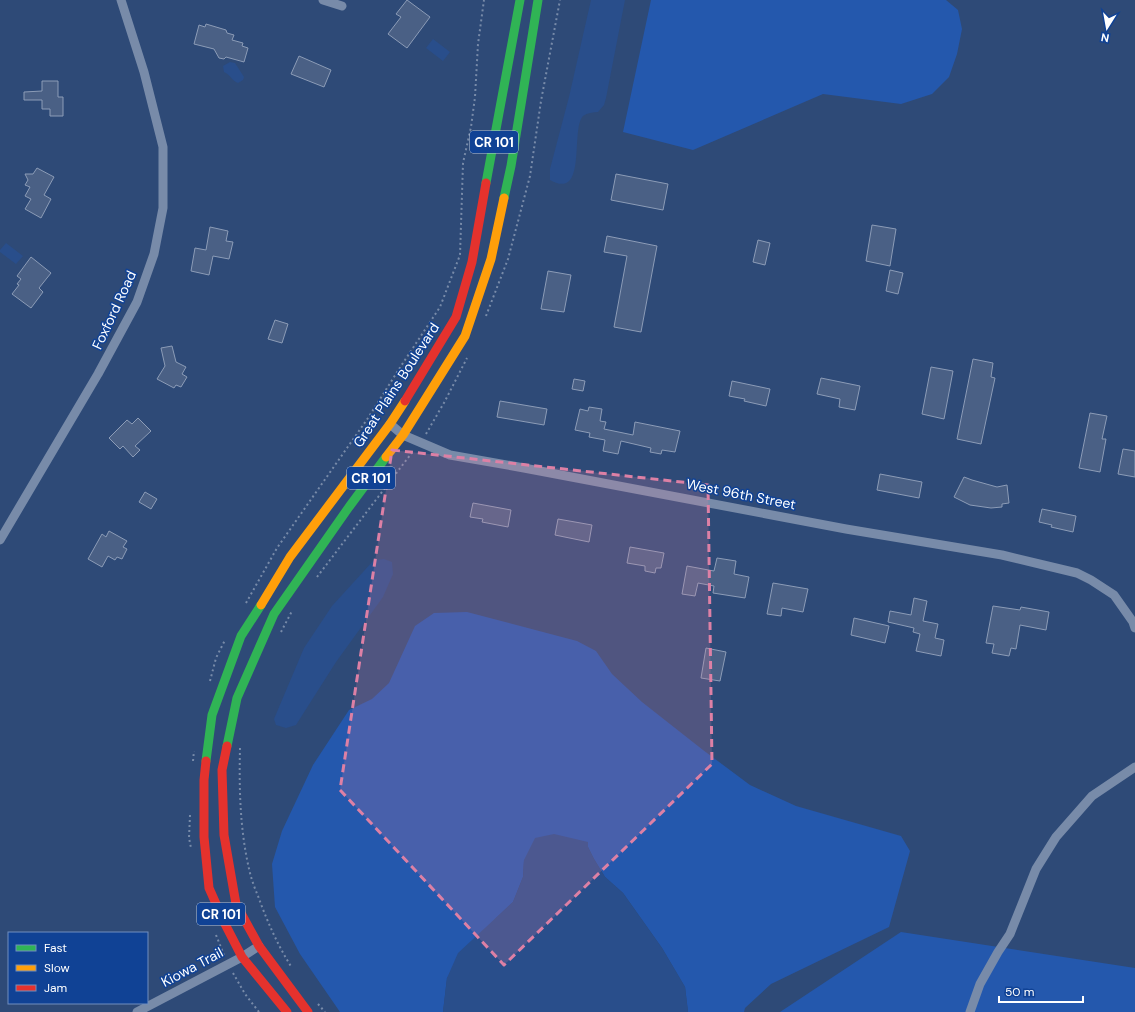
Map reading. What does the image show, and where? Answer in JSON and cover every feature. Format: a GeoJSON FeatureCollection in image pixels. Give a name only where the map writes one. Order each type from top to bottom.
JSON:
{"type":"FeatureCollection","features":[{"type":"Feature","properties":{"kind":"main road","name":"Great Plains Boulevard"},"geometry":{"type":"LineString","coordinates":[[288,1012],[242,957],[225,924],[210,888],[204,837],[204,788],[212,715],[241,636],[290,557],[390,424],[456,317],[472,262],[520,0]]}},
{"type":"Feature","properties":{"kind":"main road","name":"CR 101"},"geometry":{"type":"LineString","coordinates":[[308,1012],[259,946],[236,904],[224,835],[222,770],[237,698],[274,614],[348,507],[403,435],[465,336],[491,259],[511,166],[538,0]]}},
{"type":"Feature","properties":{"kind":"street","name":"Foxford Road"},"geometry":{"type":"LineString","coordinates":[[0,540],[98,374],[137,302],[154,254],[163,208],[163,147],[144,72],[121,0]]}},
{"type":"Feature","properties":{"kind":"street"},"geometry":{"type":"LineString","coordinates":[[323,0],[342,6]]}},
{"type":"Feature","properties":{"kind":"street","name":"West 96th Street"},"geometry":{"type":"LineString","coordinates":[[390,424],[403,435],[450,455],[846,529],[1002,555],[1077,573],[1114,595],[1133,622],[1135,628]]}},
{"type":"Feature","properties":{"kind":"street"},"geometry":{"type":"LineString","coordinates":[[970,1012],[980,984],[1010,934],[1036,869],[1056,837],[1092,796],[1135,767]]}},
{"type":"Feature","properties":{"kind":"street","name":"Kiowa Trail"},"geometry":{"type":"LineString","coordinates":[[137,1012],[242,957],[259,946]]}},
{"type":"Feature","properties":{"kind":"path"},"geometry":{"type":"LineString","coordinates":[[484,321],[508,259],[528,184],[541,101],[560,0]]}},
{"type":"Feature","properties":{"kind":"path"},"geometry":{"type":"LineString","coordinates":[[315,579],[420,443],[445,401],[468,356]]}},
{"type":"Feature","properties":{"kind":"path"},"geometry":{"type":"LineString","coordinates":[[279,635],[294,609]]}},
{"type":"Feature","properties":{"kind":"path"},"geometry":{"type":"LineString","coordinates":[[240,748],[242,832],[250,874],[275,937],[294,971]]}},
{"type":"Feature","properties":{"kind":"path"},"geometry":{"type":"LineString","coordinates":[[315,1000],[325,1012]]}},
{"type":"Feature","properties":{"kind":"highlighted area"},"geometry":{"type":"Polygon","coordinates":[[[392,450],[708,485],[712,764],[504,965],[340,790],[392,450]]]}},
{"type":"Feature","properties":{"kind":"shaded area"},"geometry":{"type":"Polygon","coordinates":[[[591,0],[625,0],[604,105],[598,112],[583,116],[579,124],[574,173],[569,181],[562,184],[550,180],[550,169],[569,97],[591,0]]]}},
{"type":"Feature","properties":{"kind":"shaded area"},"geometry":{"type":"Polygon","coordinates":[[[651,0],[946,0],[958,10],[962,29],[957,54],[949,77],[932,94],[901,104],[823,94],[693,150],[623,132],[651,0]]]}},
{"type":"Feature","properties":{"kind":"shaded area"},"geometry":{"type":"Polygon","coordinates":[[[433,39],[450,52],[443,61],[426,48],[433,39]]]}},
{"type":"Feature","properties":{"kind":"shaded area"},"geometry":{"type":"Polygon","coordinates":[[[230,62],[235,63],[244,77],[243,80],[238,83],[224,72],[223,66],[230,62]]]}},
{"type":"Feature","properties":{"kind":"shaded area"},"geometry":{"type":"Polygon","coordinates":[[[6,243],[23,256],[16,264],[0,252],[6,243]]]}},
{"type":"Feature","properties":{"kind":"shaded area"},"geometry":{"type":"Polygon","coordinates":[[[384,559],[392,562],[393,574],[383,597],[336,662],[296,725],[286,728],[276,725],[274,719],[304,648],[332,606],[374,560],[384,559]]]}},
{"type":"Feature","properties":{"kind":"shaded area"},"geometry":{"type":"Polygon","coordinates":[[[467,612],[577,641],[596,651],[612,674],[642,702],[750,785],[796,806],[901,836],[910,851],[889,927],[771,984],[745,1008],[744,1012],[688,1012],[685,987],[662,948],[623,893],[605,877],[588,847],[588,842],[524,860],[523,877],[513,902],[496,918],[447,978],[443,1012],[340,1012],[300,954],[275,907],[272,864],[282,831],[313,765],[349,710],[372,699],[389,683],[415,626],[434,613],[467,612]]]}},
{"type":"Feature","properties":{"kind":"shaded area"},"geometry":{"type":"Polygon","coordinates":[[[554,834],[588,842],[588,847],[605,877],[623,893],[662,948],[685,987],[688,1012],[443,1012],[447,978],[458,953],[513,902],[523,877],[524,860],[535,838],[554,834]]]}},
{"type":"Feature","properties":{"kind":"shaded area"},"geometry":{"type":"Polygon","coordinates":[[[901,932],[1135,968],[1135,1012],[780,1012],[901,932]]]}},
{"type":"Feature","properties":{"kind":"building"},"geometry":{"type":"Polygon","coordinates":[[[407,0],[430,17],[407,48],[388,34],[401,17],[396,14],[407,0]]]}},
{"type":"Feature","properties":{"kind":"building"},"geometry":{"type":"Polygon","coordinates":[[[206,24],[226,30],[227,33],[234,35],[232,40],[243,43],[242,46],[248,48],[244,62],[226,57],[224,59],[219,58],[214,49],[194,44],[199,25],[205,27],[206,24]]]}},
{"type":"Feature","properties":{"kind":"building"},"geometry":{"type":"Polygon","coordinates":[[[299,56],[331,70],[324,87],[291,74],[299,56]]]}},
{"type":"Feature","properties":{"kind":"building"},"geometry":{"type":"Polygon","coordinates":[[[42,81],[58,81],[58,97],[63,97],[63,116],[50,116],[50,109],[42,109],[42,100],[24,100],[24,92],[42,91],[42,81]]]}},
{"type":"Feature","properties":{"kind":"building"},"geometry":{"type":"Polygon","coordinates":[[[37,168],[54,177],[44,195],[51,199],[41,218],[25,209],[31,199],[25,196],[30,187],[25,185],[28,180],[25,174],[33,174],[37,168]]]}},
{"type":"Feature","properties":{"kind":"building"},"geometry":{"type":"Polygon","coordinates":[[[616,174],[668,184],[663,210],[611,200],[616,174]]]}},
{"type":"Feature","properties":{"kind":"building"},"geometry":{"type":"Polygon","coordinates":[[[872,225],[896,229],[890,266],[866,261],[872,225]]]}},
{"type":"Feature","properties":{"kind":"building"},"geometry":{"type":"Polygon","coordinates":[[[210,227],[228,231],[226,241],[233,242],[229,259],[213,256],[209,275],[191,271],[195,248],[206,250],[210,227]]]}},
{"type":"Feature","properties":{"kind":"building"},"geometry":{"type":"Polygon","coordinates":[[[607,236],[657,246],[641,332],[614,327],[627,256],[604,252],[607,236]]]}},
{"type":"Feature","properties":{"kind":"building"},"geometry":{"type":"Polygon","coordinates":[[[758,240],[770,243],[765,265],[753,262],[758,240]]]}},
{"type":"Feature","properties":{"kind":"building"},"geometry":{"type":"Polygon","coordinates":[[[31,257],[51,273],[39,288],[43,292],[31,308],[12,294],[19,285],[17,284],[21,279],[17,276],[31,257]]]}},
{"type":"Feature","properties":{"kind":"building"},"geometry":{"type":"Polygon","coordinates":[[[890,270],[903,273],[898,294],[886,291],[890,270]]]}},
{"type":"Feature","properties":{"kind":"building"},"geometry":{"type":"Polygon","coordinates":[[[548,271],[571,275],[564,312],[541,309],[548,271]]]}},
{"type":"Feature","properties":{"kind":"building"},"geometry":{"type":"Polygon","coordinates":[[[275,320],[288,324],[282,343],[268,339],[275,320]]]}},
{"type":"Feature","properties":{"kind":"building"},"geometry":{"type":"Polygon","coordinates":[[[172,346],[176,362],[186,367],[182,374],[187,377],[181,387],[176,385],[174,388],[157,379],[165,366],[161,348],[172,346]]]}},
{"type":"Feature","properties":{"kind":"building"},"geometry":{"type":"Polygon","coordinates":[[[973,359],[993,363],[991,377],[995,378],[981,444],[957,439],[973,359]]]}},
{"type":"Feature","properties":{"kind":"building"},"geometry":{"type":"Polygon","coordinates":[[[931,367],[953,371],[944,419],[922,414],[931,367]]]}},
{"type":"Feature","properties":{"kind":"building"},"geometry":{"type":"Polygon","coordinates":[[[821,378],[860,386],[855,410],[839,407],[840,399],[817,394],[821,378]]]}},
{"type":"Feature","properties":{"kind":"building"},"geometry":{"type":"Polygon","coordinates":[[[574,379],[585,381],[583,391],[572,389],[574,379]]]}},
{"type":"Feature","properties":{"kind":"building"},"geometry":{"type":"Polygon","coordinates":[[[732,381],[770,389],[766,406],[744,401],[745,399],[729,396],[732,381]]]}},
{"type":"Feature","properties":{"kind":"building"},"geometry":{"type":"Polygon","coordinates":[[[500,401],[547,409],[544,425],[497,417],[500,401]]]}},
{"type":"Feature","properties":{"kind":"building"},"geometry":{"type":"Polygon","coordinates":[[[589,407],[602,409],[600,421],[606,422],[604,429],[633,435],[635,422],[680,431],[675,452],[662,450],[661,454],[650,452],[651,448],[621,441],[618,454],[603,451],[605,440],[589,437],[590,433],[575,430],[580,409],[588,411],[589,407]]]}},
{"type":"Feature","properties":{"kind":"building"},"geometry":{"type":"Polygon","coordinates":[[[1090,413],[1107,416],[1102,439],[1106,439],[1100,472],[1079,468],[1090,413]]]}},
{"type":"Feature","properties":{"kind":"building"},"geometry":{"type":"Polygon","coordinates":[[[138,418],[151,431],[135,446],[140,450],[133,457],[123,446],[120,449],[109,438],[127,420],[132,424],[138,418]]]}},
{"type":"Feature","properties":{"kind":"building"},"geometry":{"type":"Polygon","coordinates":[[[1123,449],[1135,451],[1135,477],[1118,474],[1123,449]]]}},
{"type":"Feature","properties":{"kind":"building"},"geometry":{"type":"Polygon","coordinates":[[[880,474],[922,482],[919,498],[877,490],[880,474]]]}},
{"type":"Feature","properties":{"kind":"building"},"geometry":{"type":"Polygon","coordinates":[[[964,477],[997,487],[1007,485],[1009,503],[1002,504],[1002,507],[991,508],[970,505],[954,497],[964,477]]]}},
{"type":"Feature","properties":{"kind":"building"},"geometry":{"type":"Polygon","coordinates":[[[145,492],[157,499],[151,509],[139,502],[145,492]]]}},
{"type":"Feature","properties":{"kind":"building"},"geometry":{"type":"Polygon","coordinates":[[[473,503],[511,510],[508,527],[482,522],[483,519],[470,517],[473,503]]]}},
{"type":"Feature","properties":{"kind":"building"},"geometry":{"type":"Polygon","coordinates":[[[1042,509],[1076,516],[1073,532],[1051,527],[1052,525],[1039,522],[1042,509]]]}},
{"type":"Feature","properties":{"kind":"building"},"geometry":{"type":"Polygon","coordinates":[[[558,519],[592,525],[589,542],[555,535],[558,519]]]}},
{"type":"Feature","properties":{"kind":"building"},"geometry":{"type":"Polygon","coordinates":[[[109,531],[127,541],[123,547],[127,549],[122,559],[117,557],[115,560],[108,556],[102,567],[88,559],[102,534],[106,537],[109,531]]]}},
{"type":"Feature","properties":{"kind":"building"},"geometry":{"type":"Polygon","coordinates":[[[630,547],[664,553],[661,568],[656,568],[655,573],[645,571],[645,566],[627,563],[630,547]]]}},
{"type":"Feature","properties":{"kind":"building"},"geometry":{"type":"Polygon","coordinates":[[[717,558],[736,561],[734,574],[749,577],[745,598],[713,593],[714,586],[698,583],[695,596],[682,594],[687,566],[714,571],[717,558]]]}},
{"type":"Feature","properties":{"kind":"building"},"geometry":{"type":"Polygon","coordinates":[[[773,583],[808,589],[803,612],[782,608],[781,616],[767,614],[773,583]]]}},
{"type":"Feature","properties":{"kind":"building"},"geometry":{"type":"Polygon","coordinates":[[[914,598],[927,601],[923,621],[938,624],[935,638],[944,640],[941,656],[916,651],[920,634],[913,632],[914,628],[888,622],[890,611],[911,615],[914,598]]]}},
{"type":"Feature","properties":{"kind":"building"},"geometry":{"type":"Polygon","coordinates":[[[993,606],[1020,610],[1021,607],[1049,612],[1046,630],[1020,625],[1016,649],[1011,648],[1009,656],[992,653],[994,644],[986,643],[993,606]]]}},
{"type":"Feature","properties":{"kind":"building"},"geometry":{"type":"Polygon","coordinates":[[[854,618],[889,626],[885,643],[851,635],[854,618]]]}},
{"type":"Feature","properties":{"kind":"building"},"geometry":{"type":"Polygon","coordinates":[[[706,648],[726,652],[720,681],[701,678],[706,648]]]}},
{"type":"Feature","properties":{"kind":"traffic: fast"},"geometry":{"type":"LineString","coordinates":[[486,183],[520,0]]}},
{"type":"Feature","properties":{"kind":"traffic: fast"},"geometry":{"type":"LineString","coordinates":[[504,198],[511,166],[538,0]]}},
{"type":"Feature","properties":{"kind":"traffic: fast"},"geometry":{"type":"LineString","coordinates":[[227,746],[237,698],[274,614],[386,457]]}},
{"type":"Feature","properties":{"kind":"traffic: fast"},"geometry":{"type":"LineString","coordinates":[[206,761],[212,715],[241,636],[261,605]]}},
{"type":"Feature","properties":{"kind":"traffic: slow"},"geometry":{"type":"LineString","coordinates":[[386,457],[403,435],[465,336],[491,259],[504,198]]}},
{"type":"Feature","properties":{"kind":"traffic: slow"},"geometry":{"type":"LineString","coordinates":[[261,605],[290,557],[390,424],[405,401]]}},
{"type":"Feature","properties":{"kind":"traffic: jam"},"geometry":{"type":"LineString","coordinates":[[405,401],[456,317],[472,262],[486,183]]}},
{"type":"Feature","properties":{"kind":"traffic: jam"},"geometry":{"type":"LineString","coordinates":[[227,746],[222,770],[224,835],[236,904],[259,946],[308,1012]]}},
{"type":"Feature","properties":{"kind":"traffic: jam"},"geometry":{"type":"LineString","coordinates":[[206,761],[204,780],[204,837],[209,888],[242,957],[287,1012]]}}]}
